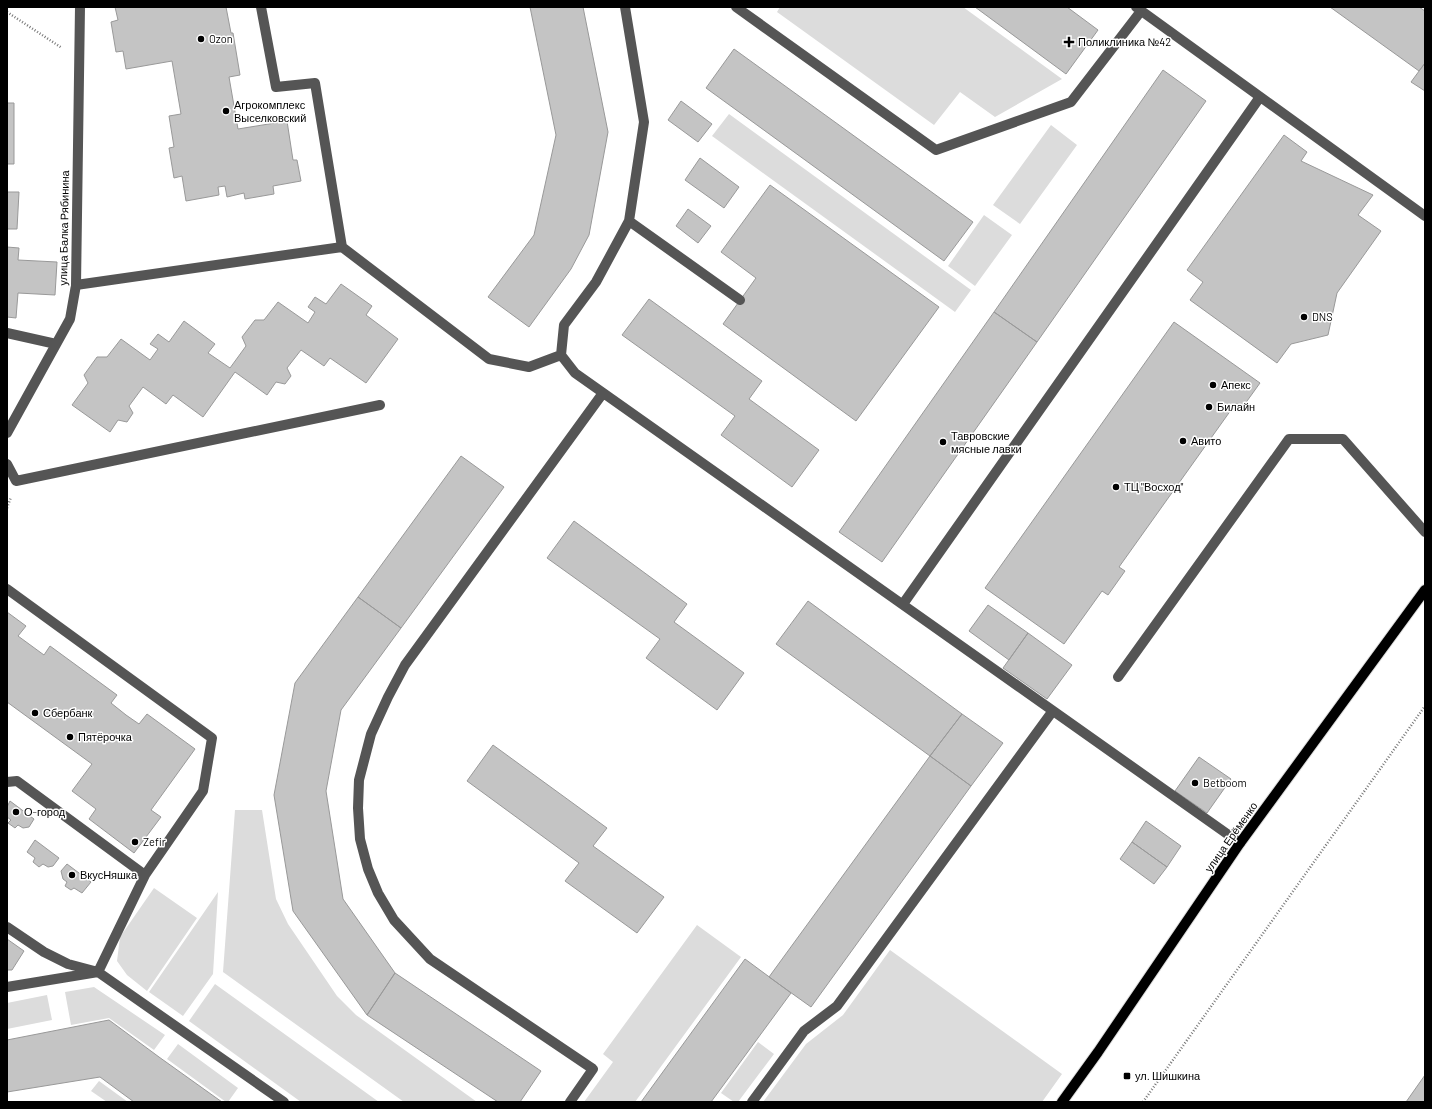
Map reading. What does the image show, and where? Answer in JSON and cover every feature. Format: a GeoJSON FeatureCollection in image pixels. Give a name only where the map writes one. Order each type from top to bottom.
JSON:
{"type":"FeatureCollection","features":[{"type":"Feature","properties":{"kind":"main road","name":"улица Ерёменко"},"geometry":{"type":"LineString","coordinates":[[1062,1102],[1098,1052],[1240,843],[1425,590]]}},
{"type":"Feature","properties":{"kind":"street","name":"улица Балка Рябинина"},"geometry":{"type":"LineString","coordinates":[[7,433],[70,319],[76,285],[80,7]]}},
{"type":"Feature","properties":{"kind":"street"},"geometry":{"type":"LineString","coordinates":[[261,7],[276,87],[315,83],[342,246],[489,359],[529,367],[562,355]]}},
{"type":"Feature","properties":{"kind":"street"},"geometry":{"type":"LineString","coordinates":[[625,7],[644,122],[629,221],[596,282],[564,325],[562,355],[575,373],[903,604],[1052,712],[1240,843]]}},
{"type":"Feature","properties":{"kind":"street"},"geometry":{"type":"LineString","coordinates":[[736,7],[936,150],[1071,102],[1138,9],[1424,213]]}},
{"type":"Feature","properties":{"kind":"street"},"geometry":{"type":"LineString","coordinates":[[903,604],[1260,97]]}},
{"type":"Feature","properties":{"kind":"street"},"geometry":{"type":"LineString","coordinates":[[629,221],[740,300]]}},
{"type":"Feature","properties":{"kind":"street"},"geometry":{"type":"LineString","coordinates":[[76,285],[342,246]]}},
{"type":"Feature","properties":{"kind":"street"},"geometry":{"type":"LineString","coordinates":[[7,333],[56,344]]}},
{"type":"Feature","properties":{"kind":"street"},"geometry":{"type":"LineString","coordinates":[[570,1102],[593,1069],[430,960],[394,920],[378,893],[368,869],[360,839],[358,808],[360,780],[371,734],[405,664],[603,393]]}},
{"type":"Feature","properties":{"kind":"street"},"geometry":{"type":"LineString","coordinates":[[7,464],[16,481],[380,405]]}},
{"type":"Feature","properties":{"kind":"street"},"geometry":{"type":"LineString","coordinates":[[1118,677],[1289,439],[1342,439],[1425,532]]}},
{"type":"Feature","properties":{"kind":"street"},"geometry":{"type":"LineString","coordinates":[[7,589],[212,738],[203,790],[144,875],[98,972]]}},
{"type":"Feature","properties":{"kind":"street"},"geometry":{"type":"LineString","coordinates":[[752,1102],[804,1031],[837,1006],[1052,712]]}},
{"type":"Feature","properties":{"kind":"street"},"geometry":{"type":"LineString","coordinates":[[7,782],[17,781],[144,875]]}},
{"type":"Feature","properties":{"kind":"street"},"geometry":{"type":"LineString","coordinates":[[7,927],[44,952],[68,964],[98,972],[284,1102]]}},
{"type":"Feature","properties":{"kind":"street"},"geometry":{"type":"LineString","coordinates":[[7,986],[98,972]]}},
{"type":"Feature","properties":{"kind":"path"},"geometry":{"type":"LineString","coordinates":[[7,12],[79,59]]}},
{"type":"Feature","properties":{"kind":"path"},"geometry":{"type":"LineString","coordinates":[[1143,1102],[1425,706]]}},
{"type":"Feature","properties":{"kind":"shaded area"},"geometry":{"type":"Polygon","coordinates":[[[780,7],[963,7],[1062,79],[995,117],[960,92],[934,125],[777,12],[780,7]]]}},
{"type":"Feature","properties":{"kind":"shaded area"},"geometry":{"type":"Polygon","coordinates":[[[729,114],[971,290],[955,312],[712,136],[729,114]]]}},
{"type":"Feature","properties":{"kind":"shaded area"},"geometry":{"type":"Polygon","coordinates":[[[1051,125],[1077,145],[1020,224],[993,205],[1051,125]]]}},
{"type":"Feature","properties":{"kind":"shaded area"},"geometry":{"type":"Polygon","coordinates":[[[984,215],[1012,235],[975,286],[948,266],[984,215]]]}},
{"type":"Feature","properties":{"kind":"shaded area"},"geometry":{"type":"Polygon","coordinates":[[[235,810],[262,810],[276,899],[288,924],[337,996],[356,1015],[477,1102],[404,1102],[223,972],[235,810]]]}},
{"type":"Feature","properties":{"kind":"shaded area"},"geometry":{"type":"Polygon","coordinates":[[[154,888],[197,918],[147,991],[127,975],[117,961],[120,937],[154,888]]]}},
{"type":"Feature","properties":{"kind":"shaded area"},"geometry":{"type":"Polygon","coordinates":[[[218,892],[213,974],[183,1016],[149,992],[218,892]]]}},
{"type":"Feature","properties":{"kind":"shaded area"},"geometry":{"type":"Polygon","coordinates":[[[697,925],[741,957],[635,1102],[584,1102],[613,1062],[603,1054],[697,925]]]}},
{"type":"Feature","properties":{"kind":"shaded area"},"geometry":{"type":"Polygon","coordinates":[[[890,950],[1062,1074],[1042,1102],[763,1102],[806,1044],[843,1015],[890,950]]]}},
{"type":"Feature","properties":{"kind":"shaded area"},"geometry":{"type":"Polygon","coordinates":[[[215,984],[379,1102],[301,1102],[189,1021],[215,984]]]}},
{"type":"Feature","properties":{"kind":"shaded area"},"geometry":{"type":"Polygon","coordinates":[[[94,987],[165,1035],[154,1050],[109,1018],[71,1025],[65,992],[94,987]]]}},
{"type":"Feature","properties":{"kind":"shaded area"},"geometry":{"type":"Polygon","coordinates":[[[47,995],[52,1020],[7,1029],[7,1003],[47,995]]]}},
{"type":"Feature","properties":{"kind":"shaded area"},"geometry":{"type":"Polygon","coordinates":[[[758,1042],[774,1054],[738,1102],[734,1102],[721,1093],[758,1042]]]}},
{"type":"Feature","properties":{"kind":"shaded area"},"geometry":{"type":"Polygon","coordinates":[[[178,1044],[238,1088],[228,1102],[167,1059],[178,1044]]]}},
{"type":"Feature","properties":{"kind":"shaded area"},"geometry":{"type":"Polygon","coordinates":[[[99,1081],[128,1102],[107,1102],[91,1091],[99,1081]]]}},
{"type":"Feature","properties":{"kind":"building"},"geometry":{"type":"Polygon","coordinates":[[[115,7],[226,7],[231,33],[233,33],[240,75],[229,77],[238,129],[287,121],[293,160],[297,160],[301,181],[273,186],[274,194],[245,199],[244,193],[227,197],[225,186],[218,187],[219,195],[186,201],[182,176],[174,178],[169,148],[174,147],[169,116],[181,114],[172,61],[126,69],[123,51],[116,52],[111,22],[118,20],[115,7]]]}},
{"type":"Feature","properties":{"kind":"building"},"geometry":{"type":"Polygon","coordinates":[[[530,7],[583,7],[608,132],[589,235],[571,269],[529,327],[488,297],[534,235],[556,135],[530,7]]]}},
{"type":"Feature","properties":{"kind":"building"},"geometry":{"type":"Polygon","coordinates":[[[975,7],[1067,7],[1098,30],[1066,74],[975,7]]]}},
{"type":"Feature","properties":{"kind":"building"},"geometry":{"type":"Polygon","coordinates":[[[1330,7],[1419,7],[1425,11],[1425,63],[1419,71],[1330,7]]]}},
{"type":"Feature","properties":{"kind":"building"},"geometry":{"type":"Polygon","coordinates":[[[734,49],[973,222],[944,261],[706,88],[734,49]]]}},
{"type":"Feature","properties":{"kind":"building"},"geometry":{"type":"Polygon","coordinates":[[[1425,63],[1425,91],[1411,82],[1425,63]]]}},
{"type":"Feature","properties":{"kind":"building"},"geometry":{"type":"Polygon","coordinates":[[[1163,70],[1206,101],[1037,342],[994,312],[1163,70]]]}},
{"type":"Feature","properties":{"kind":"building"},"geometry":{"type":"Polygon","coordinates":[[[681,101],[712,124],[698,142],[668,120],[681,101]]]}},
{"type":"Feature","properties":{"kind":"building"},"geometry":{"type":"Polygon","coordinates":[[[7,103],[14,103],[14,164],[7,164],[7,103]]]}},
{"type":"Feature","properties":{"kind":"building"},"geometry":{"type":"Polygon","coordinates":[[[1284,135],[1307,152],[1301,161],[1373,195],[1358,215],[1381,231],[1337,293],[1328,335],[1291,344],[1277,363],[1190,300],[1203,282],[1187,270],[1284,135]]]}},
{"type":"Feature","properties":{"kind":"building"},"geometry":{"type":"Polygon","coordinates":[[[700,158],[739,187],[724,208],[685,180],[700,158]]]}},
{"type":"Feature","properties":{"kind":"building"},"geometry":{"type":"Polygon","coordinates":[[[770,185],[939,307],[856,421],[723,324],[756,278],[721,252],[770,185]]]}},
{"type":"Feature","properties":{"kind":"building"},"geometry":{"type":"Polygon","coordinates":[[[7,192],[19,192],[17,229],[7,229],[7,192]]]}},
{"type":"Feature","properties":{"kind":"building"},"geometry":{"type":"Polygon","coordinates":[[[688,209],[711,226],[698,243],[676,226],[688,209]]]}},
{"type":"Feature","properties":{"kind":"building"},"geometry":{"type":"Polygon","coordinates":[[[7,247],[19,248],[18,260],[57,262],[55,295],[18,293],[16,318],[7,317],[7,247]]]}},
{"type":"Feature","properties":{"kind":"building"},"geometry":{"type":"Polygon","coordinates":[[[341,284],[372,306],[366,315],[398,339],[366,383],[330,358],[324,366],[301,350],[287,368],[291,376],[285,384],[276,382],[267,395],[235,372],[203,417],[173,395],[166,404],[143,387],[129,406],[133,413],[127,422],[118,420],[110,432],[72,405],[88,383],[84,375],[97,357],[107,357],[121,339],[150,360],[158,349],[150,344],[158,334],[169,342],[184,321],[215,344],[208,353],[230,368],[246,346],[242,337],[255,320],[264,320],[278,302],[308,323],[315,312],[308,307],[315,297],[326,304],[341,284]]]}},
{"type":"Feature","properties":{"kind":"building"},"geometry":{"type":"Polygon","coordinates":[[[649,299],[762,381],[749,399],[819,450],[792,487],[721,435],[735,416],[622,335],[649,299]]]}},
{"type":"Feature","properties":{"kind":"building"},"geometry":{"type":"Polygon","coordinates":[[[994,312],[1037,342],[882,562],[839,532],[994,312]]]}},
{"type":"Feature","properties":{"kind":"building","name":"ТЦ \"Восход\""},"geometry":{"type":"Polygon","coordinates":[[[1174,322],[1260,383],[1242,408],[1236,403],[1119,567],[1125,571],[1108,595],[1102,591],[1064,644],[985,588],[1174,322]]]}},
{"type":"Feature","properties":{"kind":"building"},"geometry":{"type":"Polygon","coordinates":[[[461,456],[504,487],[401,628],[358,597],[461,456]]]}},
{"type":"Feature","properties":{"kind":"building"},"geometry":{"type":"Polygon","coordinates":[[[574,521],[687,604],[674,622],[744,673],[717,710],[646,658],[660,639],[547,558],[574,521]]]}},
{"type":"Feature","properties":{"kind":"building"},"geometry":{"type":"Polygon","coordinates":[[[358,597],[401,628],[341,710],[326,791],[343,899],[395,973],[367,1015],[293,911],[274,795],[295,683],[358,597]]]}},
{"type":"Feature","properties":{"kind":"building"},"geometry":{"type":"Polygon","coordinates":[[[808,601],[962,714],[930,756],[776,644],[808,601]]]}},
{"type":"Feature","properties":{"kind":"building"},"geometry":{"type":"Polygon","coordinates":[[[988,605],[1028,633],[1009,660],[969,631],[988,605]]]}},
{"type":"Feature","properties":{"kind":"building"},"geometry":{"type":"Polygon","coordinates":[[[7,612],[26,626],[18,636],[44,655],[50,646],[117,695],[111,703],[126,715],[139,724],[147,714],[195,749],[151,810],[161,817],[134,853],[89,819],[96,809],[72,791],[92,764],[7,702],[7,612]]]}},
{"type":"Feature","properties":{"kind":"building"},"geometry":{"type":"Polygon","coordinates":[[[1028,633],[1072,665],[1047,699],[1003,668],[1028,633]]]}},
{"type":"Feature","properties":{"kind":"building"},"geometry":{"type":"Polygon","coordinates":[[[962,714],[1003,743],[971,786],[930,756],[962,714]]]}},
{"type":"Feature","properties":{"kind":"building"},"geometry":{"type":"Polygon","coordinates":[[[493,745],[607,828],[593,846],[664,897],[637,933],[565,881],[579,863],[467,781],[493,745]]]}},
{"type":"Feature","properties":{"kind":"building"},"geometry":{"type":"Polygon","coordinates":[[[930,756],[971,786],[811,1007],[769,977],[930,756]]]}},
{"type":"Feature","properties":{"kind":"building"},"geometry":{"type":"Polygon","coordinates":[[[1199,757],[1231,779],[1207,813],[1175,791],[1199,757]]]}},
{"type":"Feature","properties":{"kind":"building","name":"О-город"},"geometry":{"type":"Polygon","coordinates":[[[10,801],[34,819],[29,827],[23,828],[18,825],[15,828],[8,823],[11,820],[7,817],[7,807],[10,801]]]}},
{"type":"Feature","properties":{"kind":"building"},"geometry":{"type":"Polygon","coordinates":[[[1146,821],[1181,846],[1167,867],[1132,842],[1146,821]]]}},
{"type":"Feature","properties":{"kind":"building"},"geometry":{"type":"Polygon","coordinates":[[[35,840],[59,858],[53,866],[48,867],[43,864],[39,867],[33,862],[35,858],[27,852],[35,840]]]}},
{"type":"Feature","properties":{"kind":"building"},"geometry":{"type":"Polygon","coordinates":[[[1132,842],[1167,867],[1154,884],[1120,859],[1132,842]]]}},
{"type":"Feature","properties":{"kind":"building","name":"ВкусНяшка"},"geometry":{"type":"Polygon","coordinates":[[[67,864],[91,882],[82,893],[74,888],[71,890],[65,886],[67,882],[63,879],[61,871],[67,864]]]}},
{"type":"Feature","properties":{"kind":"building"},"geometry":{"type":"Polygon","coordinates":[[[7,939],[24,951],[12,970],[7,970],[7,939]]]}},
{"type":"Feature","properties":{"kind":"building"},"geometry":{"type":"Polygon","coordinates":[[[745,959],[791,993],[711,1102],[641,1102],[745,959]]]}},
{"type":"Feature","properties":{"kind":"building"},"geometry":{"type":"Polygon","coordinates":[[[395,973],[541,1071],[520,1102],[498,1102],[367,1015],[395,973]]]}},
{"type":"Feature","properties":{"kind":"building"},"geometry":{"type":"Polygon","coordinates":[[[109,1020],[222,1102],[134,1102],[100,1077],[7,1092],[7,1040],[109,1020]]]}},
{"type":"Feature","properties":{"kind":"building"},"geometry":{"type":"Polygon","coordinates":[[[1425,1075],[1425,1102],[1406,1102],[1425,1075]]]}},
{"type":"Feature","properties":{"kind":"place","name":"Ozon"},"geometry":{"type":"Point","coordinates":[201,39]}},
{"type":"Feature","properties":{"kind":"place","name":"Поликлиника №42"},"geometry":{"type":"Point","coordinates":[1069,42]}},
{"type":"Feature","properties":{"kind":"place","name":"Агрокомплекс Выселковский"},"geometry":{"type":"Point","coordinates":[226,111]}},
{"type":"Feature","properties":{"kind":"place","name":"DNS"},"geometry":{"type":"Point","coordinates":[1304,317]}},
{"type":"Feature","properties":{"kind":"place","name":"Апекс"},"geometry":{"type":"Point","coordinates":[1213,385]}},
{"type":"Feature","properties":{"kind":"place","name":"Билайн"},"geometry":{"type":"Point","coordinates":[1209,407]}},
{"type":"Feature","properties":{"kind":"place","name":"Авито"},"geometry":{"type":"Point","coordinates":[1183,441]}},
{"type":"Feature","properties":{"kind":"place","name":"Тавровские мясные лавки"},"geometry":{"type":"Point","coordinates":[943,442]}},
{"type":"Feature","properties":{"kind":"place","name":"ТЦ \"Восход\""},"geometry":{"type":"Point","coordinates":[1116,487]}},
{"type":"Feature","properties":{"kind":"place","name":"Сбербанк"},"geometry":{"type":"Point","coordinates":[35,713]}},
{"type":"Feature","properties":{"kind":"place","name":"Пятёрочка"},"geometry":{"type":"Point","coordinates":[70,737]}},
{"type":"Feature","properties":{"kind":"place","name":"Betboom"},"geometry":{"type":"Point","coordinates":[1195,783]}},
{"type":"Feature","properties":{"kind":"place","name":"О-город"},"geometry":{"type":"Point","coordinates":[16,812]}},
{"type":"Feature","properties":{"kind":"place","name":"Zefir"},"geometry":{"type":"Point","coordinates":[135,842]}},
{"type":"Feature","properties":{"kind":"place","name":"ВкусНяшка"},"geometry":{"type":"Point","coordinates":[72,875]}},
{"type":"Feature","properties":{"kind":"place","name":"ул. Шишкина"},"geometry":{"type":"Point","coordinates":[1127,1076]}}]}
